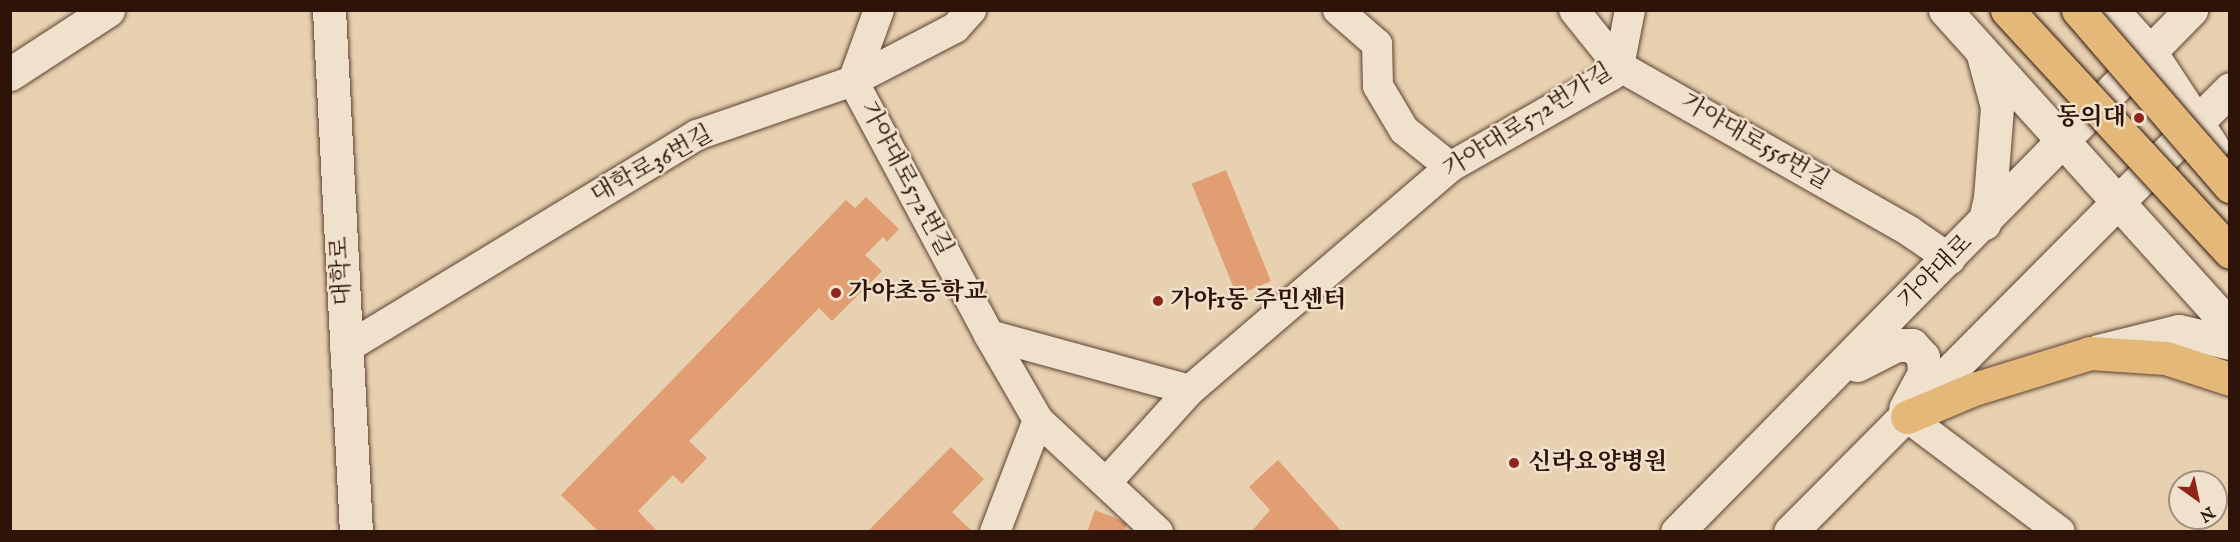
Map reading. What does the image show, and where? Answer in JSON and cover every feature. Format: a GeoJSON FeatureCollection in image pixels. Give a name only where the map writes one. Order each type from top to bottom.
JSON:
{"type":"FeatureCollection","features":[{"type":"Feature","properties":{"kind":"highway"},"geometry":{"type":"LineString","coordinates":[[2007,10],[2229,252]]}},
{"type":"Feature","properties":{"kind":"highway"},"geometry":{"type":"LineString","coordinates":[[2078,10],[2229,186]]}},
{"type":"Feature","properties":{"kind":"highway"},"geometry":{"type":"LineString","coordinates":[[1900,424],[1974,389],[2090,353],[2166,358],[2229,379]]}},
{"type":"Feature","properties":{"kind":"main road"},"geometry":{"type":"LineString","coordinates":[[10,74],[108,10]]}},
{"type":"Feature","properties":{"kind":"main road","name":"대학로"},"geometry":{"type":"LineString","coordinates":[[330,10],[351,530]]}},
{"type":"Feature","properties":{"kind":"main road"},"geometry":{"type":"LineString","coordinates":[[1945,10],[2064,139],[2229,327]]}},
{"type":"Feature","properties":{"kind":"main road"},"geometry":{"type":"LineString","coordinates":[[2112,10],[2151,53],[2229,174]]}},
{"type":"Feature","properties":{"kind":"main road","name":"가야대로"},"geometry":{"type":"LineString","coordinates":[[1677,531],[1950,259],[2191,10]]}},
{"type":"Feature","properties":{"kind":"main road"},"geometry":{"type":"LineString","coordinates":[[1982,51],[1996,107],[1990,198],[1984,223]]}},
{"type":"Feature","properties":{"kind":"main road"},"geometry":{"type":"LineString","coordinates":[[1790,531],[1900,424],[2229,89]]}},
{"type":"Feature","properties":{"kind":"main road"},"geometry":{"type":"LineString","coordinates":[[2090,353],[2179,331],[2229,343]]}},
{"type":"Feature","properties":{"kind":"main road"},"geometry":{"type":"LineString","coordinates":[[1831,378],[1896,345],[1912,345],[1923,357],[1924,373],[1900,424]]}},
{"type":"Feature","properties":{"kind":"street","name":"가야대로572번길"},"geometry":{"type":"LineString","coordinates":[[879,10],[854,81],[989,334],[1038,420],[1158,531]]}},
{"type":"Feature","properties":{"kind":"street","name":"대학로36번길"},"geometry":{"type":"LineString","coordinates":[[345,349],[697,135],[854,81],[955,28],[971,10]]}},
{"type":"Feature","properties":{"kind":"street"},"geometry":{"type":"LineString","coordinates":[[1338,10],[1377,44],[1378,86],[1404,130],[1450,166]]}},
{"type":"Feature","properties":{"kind":"street","name":"가야대로556번길"},"geometry":{"type":"LineString","coordinates":[[1574,10],[1619,66],[1858,202],[1950,259]]}},
{"type":"Feature","properties":{"kind":"street","name":"가야대로572번가길"},"geometry":{"type":"LineString","coordinates":[[1106,483],[1190,390],[1450,166],[1612,75],[1619,66],[1629,10]]}},
{"type":"Feature","properties":{"kind":"street"},"geometry":{"type":"LineString","coordinates":[[989,334],[1190,390]]}},
{"type":"Feature","properties":{"kind":"street"},"geometry":{"type":"LineString","coordinates":[[994,531],[1038,420]]}},
{"type":"Feature","properties":{"kind":"street"},"geometry":{"type":"LineString","coordinates":[[1900,424],[2060,531]]}},
{"type":"Feature","properties":{"kind":"building"},"geometry":{"type":"Polygon","coordinates":[[[1226,170],[1271,281],[1237,295],[1192,184],[1226,170]]]}},
{"type":"Feature","properties":{"kind":"building"},"geometry":{"type":"Polygon","coordinates":[[[866,197],[899,229],[887,242],[883,237],[865,255],[882,271],[832,321],[819,308],[689,441],[707,458],[682,484],[673,475],[638,511],[658,532],[599,532],[561,495],[846,200],[855,208],[866,197]]]}},
{"type":"Feature","properties":{"kind":"building"},"geometry":{"type":"Polygon","coordinates":[[[951,447],[984,479],[952,512],[973,532],[867,532],[951,447]]]}},
{"type":"Feature","properties":{"kind":"building"},"geometry":{"type":"Polygon","coordinates":[[[1278,460],[1342,532],[1251,532],[1270,510],[1249,487],[1278,460]]]}},
{"type":"Feature","properties":{"kind":"building"},"geometry":{"type":"Polygon","coordinates":[[[1095,510],[1127,523],[1124,532],[1087,532],[1095,510]]]}},
{"type":"Feature","properties":{"kind":"place","name":"동의대"},"geometry":{"type":"Point","coordinates":[2139,118]}},
{"type":"Feature","properties":{"kind":"place","name":"가야초등학교"},"geometry":{"type":"Point","coordinates":[836,293]}},
{"type":"Feature","properties":{"kind":"place","name":"가야1동 주민센터"},"geometry":{"type":"Point","coordinates":[1158,301]}},
{"type":"Feature","properties":{"kind":"place","name":"신라요양병원"},"geometry":{"type":"Point","coordinates":[1514,463]}}]}
